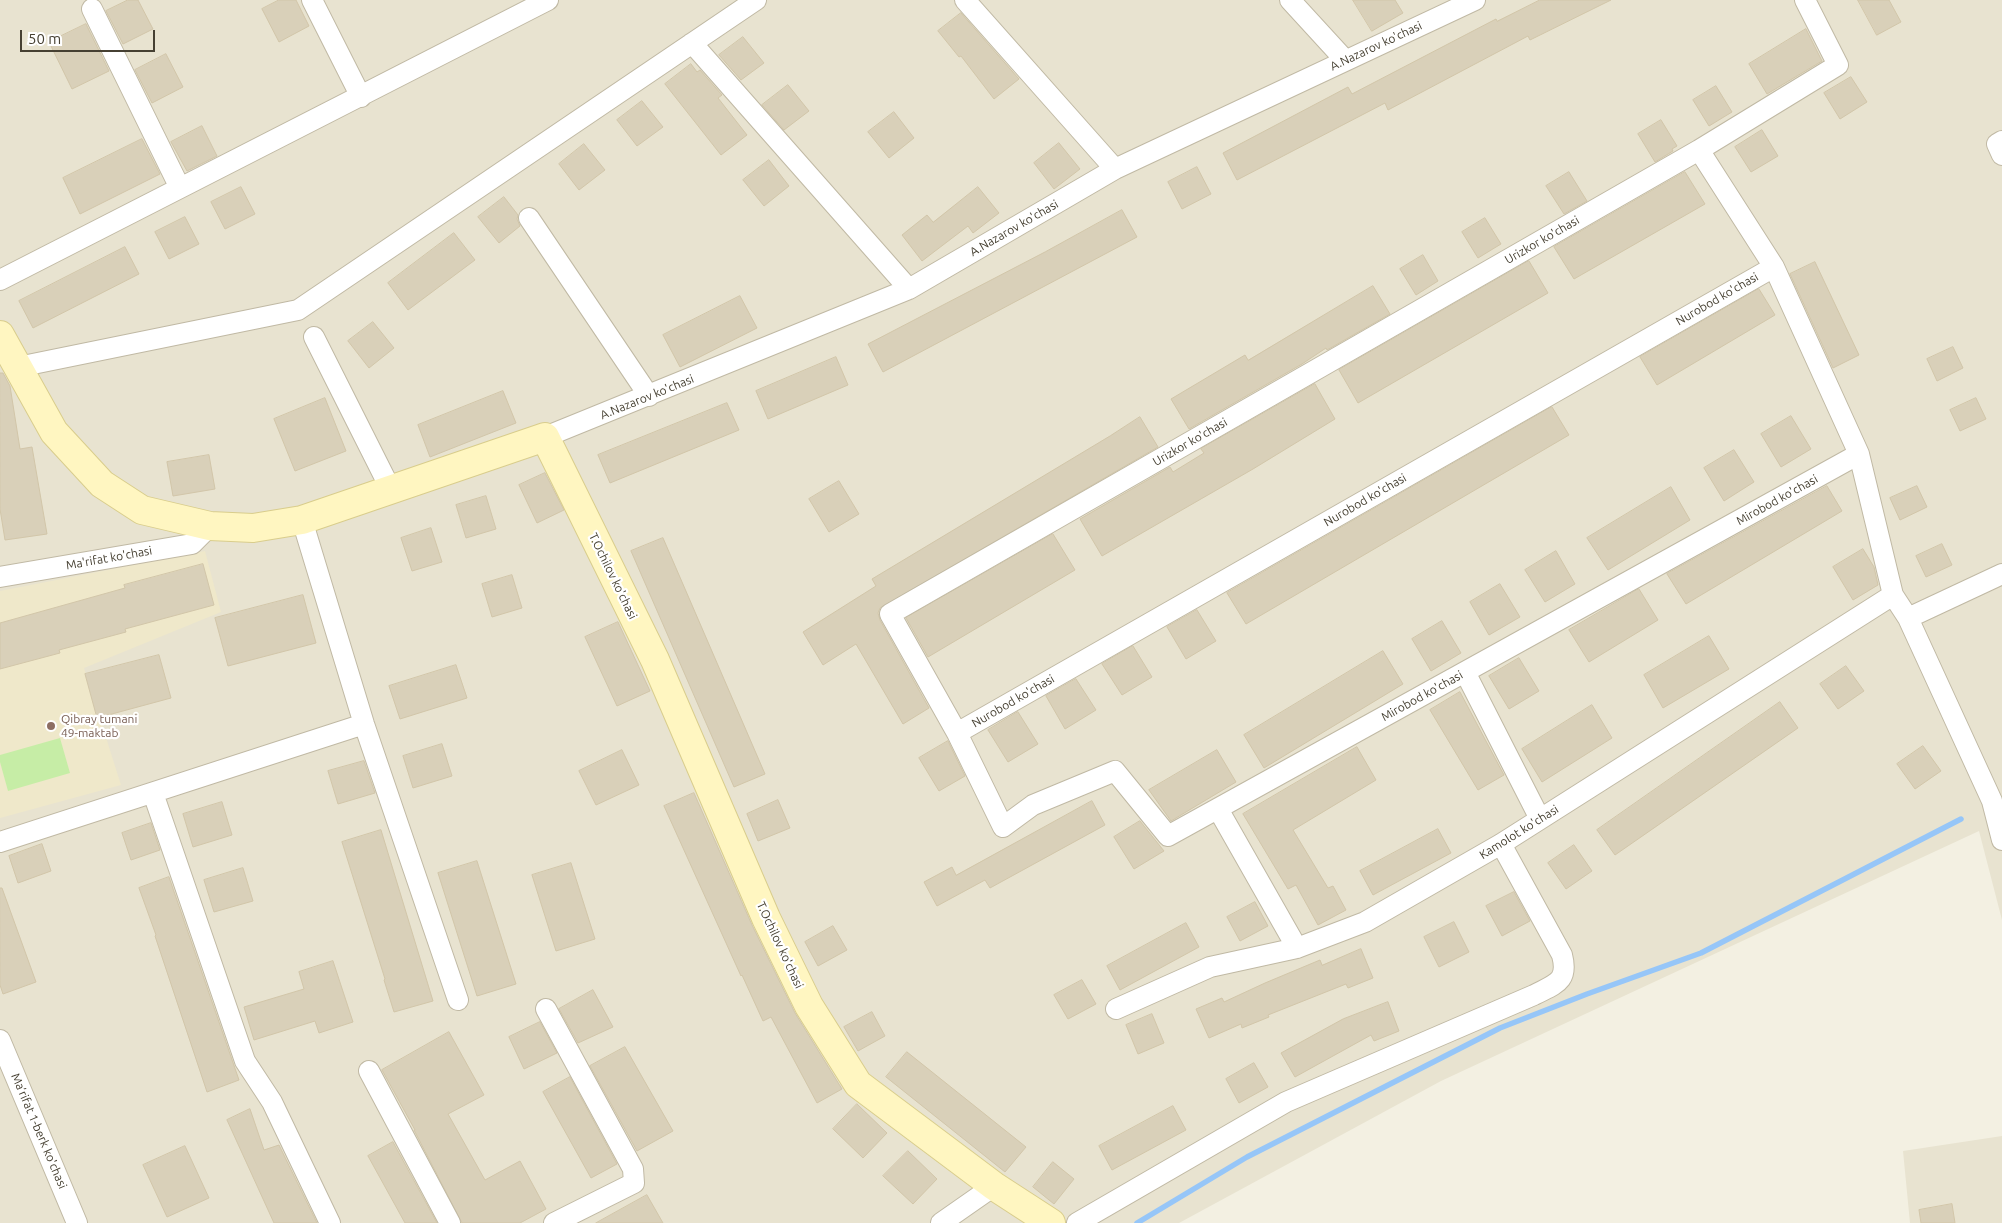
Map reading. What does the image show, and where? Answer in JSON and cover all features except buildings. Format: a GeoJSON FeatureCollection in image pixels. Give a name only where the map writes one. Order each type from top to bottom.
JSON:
{"type":"FeatureCollection","features":[{"type":"Feature","properties":{"kind":"main road"},"geometry":{"type":"LineString","coordinates":[[1,338],[54,432],[102,484],[142,510],[210,526],[253,528],[302,520],[545,437]]}},
{"type":"Feature","properties":{"kind":"main road","name":"T.Ochilov ko'chasi"},"geometry":{"type":"LineString","coordinates":[[545,437],[655,660],[766,918],[809,1006],[858,1084],[994,1186],[1052,1223]]}},
{"type":"Feature","properties":{"kind":"street"},"geometry":{"type":"LineString","coordinates":[[312,0],[361,96]]}},
{"type":"Feature","properties":{"kind":"street"},"geometry":{"type":"LineString","coordinates":[[0,280],[548,0]]}},
{"type":"Feature","properties":{"kind":"street"},"geometry":{"type":"LineString","coordinates":[[18,367],[298,310],[756,0]]}},
{"type":"Feature","properties":{"kind":"street"},"geometry":{"type":"LineString","coordinates":[[965,0],[1115,169]]}},
{"type":"Feature","properties":{"kind":"street"},"geometry":{"type":"LineString","coordinates":[[1290,0],[1346,60]]}},
{"type":"Feature","properties":{"kind":"street","name":"A.Nazarov ko'chasi"},"geometry":{"type":"LineString","coordinates":[[545,437],[909,289],[1115,169],[1475,0]]}},
{"type":"Feature","properties":{"kind":"street"},"geometry":{"type":"LineString","coordinates":[[1804,0],[1838,65],[1700,150],[1774,267],[1859,454],[1893,595],[1908,618],[1992,801],[2002,840]]}},
{"type":"Feature","properties":{"kind":"street"},"geometry":{"type":"LineString","coordinates":[[92,9],[180,188]]}},
{"type":"Feature","properties":{"kind":"street"},"geometry":{"type":"LineString","coordinates":[[692,43],[909,289]]}},
{"type":"Feature","properties":{"kind":"street"},"geometry":{"type":"LineString","coordinates":[[2002,141],[1997,144],[2002,155]]}},
{"type":"Feature","properties":{"kind":"street","name":"Urizkor ko'chasi"},"geometry":{"type":"LineString","coordinates":[[1003,827],[956,733],[890,614],[1700,150]]}},
{"type":"Feature","properties":{"kind":"street"},"geometry":{"type":"LineString","coordinates":[[529,218],[649,396]]}},
{"type":"Feature","properties":{"kind":"street","name":"Nurobod ko'chasi"},"geometry":{"type":"LineString","coordinates":[[956,733],[1774,267]]}},
{"type":"Feature","properties":{"kind":"street"},"geometry":{"type":"LineString","coordinates":[[314,337],[391,490]]}},
{"type":"Feature","properties":{"kind":"street","name":"Mirobod ko'chasi"},"geometry":{"type":"LineString","coordinates":[[1003,827],[1033,805],[1115,771],[1168,836],[1859,454]]}},
{"type":"Feature","properties":{"kind":"street"},"geometry":{"type":"LineString","coordinates":[[302,520],[364,724],[458,1000]]}},
{"type":"Feature","properties":{"kind":"street","name":"Ma'rifat ko'chasi"},"geometry":{"type":"LineString","coordinates":[[0,577],[192,544],[210,526]]}},
{"type":"Feature","properties":{"kind":"street"},"geometry":{"type":"LineString","coordinates":[[1908,618],[2002,574]]}},
{"type":"Feature","properties":{"kind":"street","name":"Kamolot ko'chasi"},"geometry":{"type":"LineString","coordinates":[[1116,1009],[1210,967],[1297,948],[1365,922],[1502,844],[1893,595]]}},
{"type":"Feature","properties":{"kind":"street"},"geometry":{"type":"LineString","coordinates":[[1465,672],[1540,819]]}},
{"type":"Feature","properties":{"kind":"street"},"geometry":{"type":"LineString","coordinates":[[0,842],[364,724]]}},
{"type":"Feature","properties":{"kind":"street"},"geometry":{"type":"LineString","coordinates":[[153,793],[245,1061],[272,1102],[330,1223]]}},
{"type":"Feature","properties":{"kind":"street"},"geometry":{"type":"LineString","coordinates":[[1218,809],[1297,948]]}},
{"type":"Feature","properties":{"kind":"street"},"geometry":{"type":"LineString","coordinates":[[1077,1223],[1286,1102],[1534,995],[1559,982],[1566,968],[1562,955],[1502,844]]}},
{"type":"Feature","properties":{"kind":"street"},"geometry":{"type":"LineString","coordinates":[[546,1009],[633,1169],[634,1183],[554,1223]]}},
{"type":"Feature","properties":{"kind":"street","name":"Ma’rifat 1-berk ko'chasi"},"geometry":{"type":"LineString","coordinates":[[0,1040],[77,1223]]}},
{"type":"Feature","properties":{"kind":"street"},"geometry":{"type":"LineString","coordinates":[[369,1071],[450,1223]]}},
{"type":"Feature","properties":{"kind":"street"},"geometry":{"type":"LineString","coordinates":[[941,1223],[994,1186]]}},
{"type":"Feature","properties":{"kind":"shaded area"},"geometry":{"type":"Polygon","coordinates":[[[0,0],[2002,0],[2002,920],[1979,831],[1441,1081],[1179,1223],[0,1223],[0,0]]]}},
{"type":"Feature","properties":{"kind":"shaded area","name":"Qibray tumani 49-maktab"},"geometry":{"type":"Polygon","coordinates":[[[205,551],[221,612],[84,668],[121,785],[0,818],[0,591],[205,551]]]}},
{"type":"Feature","properties":{"kind":"shaded area"},"geometry":{"type":"Polygon","coordinates":[[[2002,1136],[2002,1223],[1910,1223],[1903,1151],[2002,1136]]]}},
{"type":"Feature","properties":{"kind":"green space"},"geometry":{"type":"Polygon","coordinates":[[[60,738],[70,773],[8,791],[0,762],[0,755],[60,738]]]}},
{"type":"Feature","properties":{"kind":"waterway"},"geometry":{"type":"LineString","coordinates":[[1137,1223],[1247,1157],[1500,1028],[1701,953],[1961,819]]}},
{"type":"Feature","properties":{"kind":"place","name":"Qibray tumani 49-maktab"},"geometry":{"type":"Point","coordinates":[51,726]}}]}
